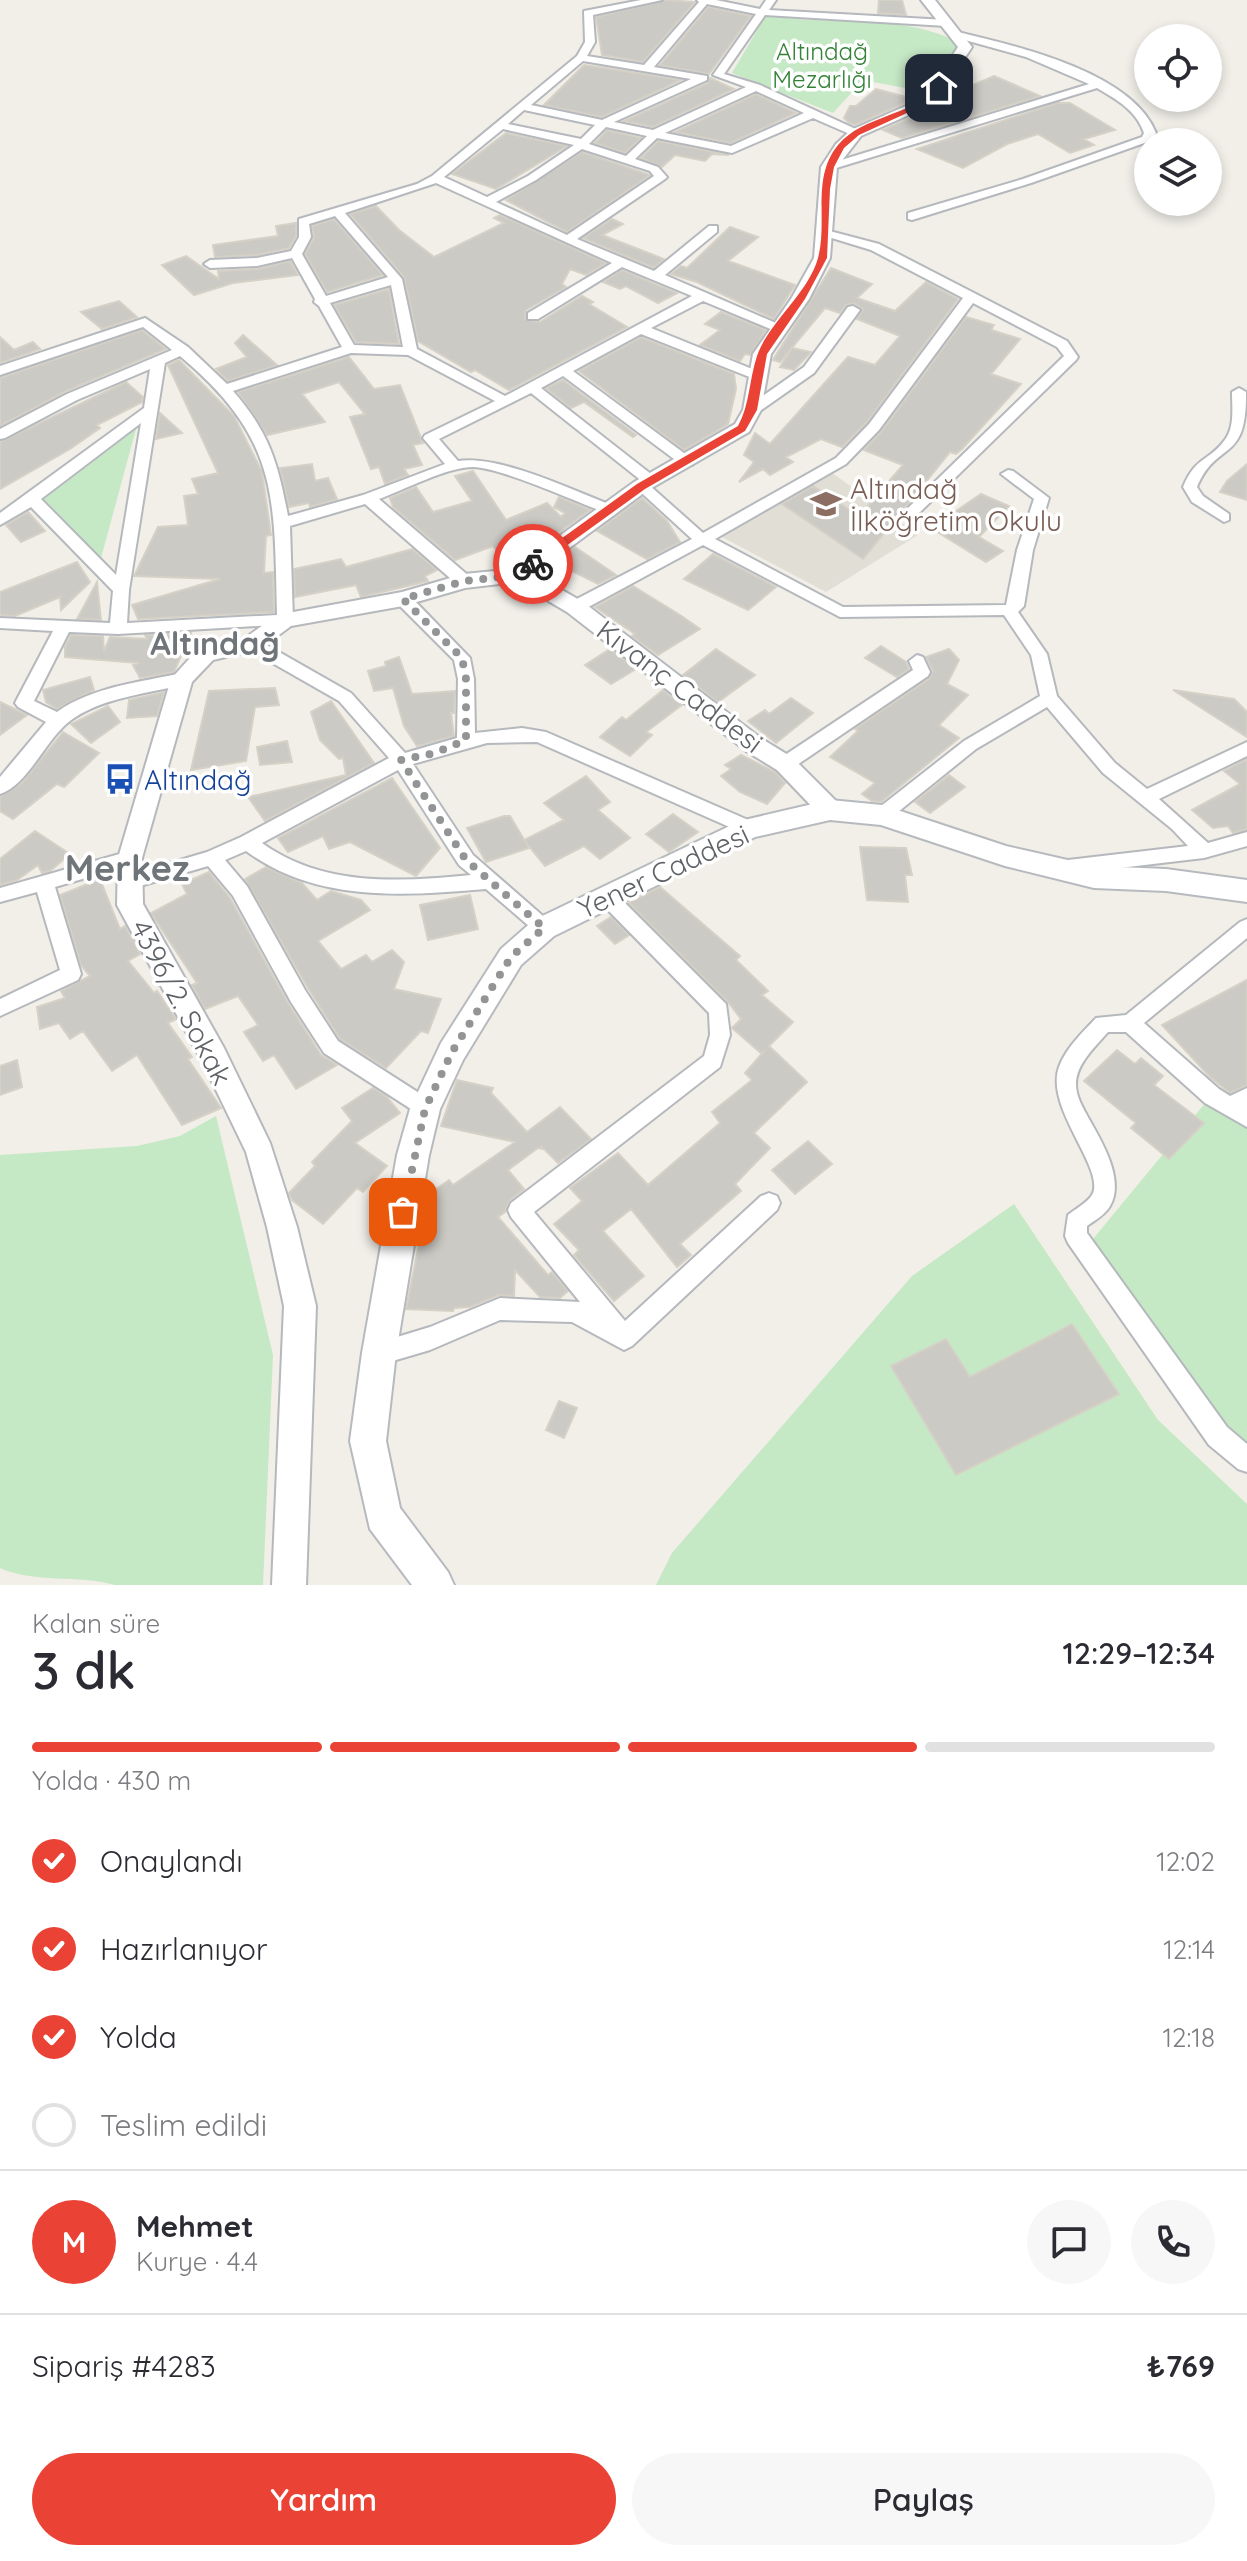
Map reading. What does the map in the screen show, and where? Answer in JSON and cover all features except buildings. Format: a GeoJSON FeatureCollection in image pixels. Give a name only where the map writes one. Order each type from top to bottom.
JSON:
{"type":"FeatureCollection","features":[{"type":"Feature","properties":{"kind":"main road","name":"Yener Caddesi"},"geometry":{"type":"LineString","coordinates":[[435,1585],[383,1516],[368,1441],[379,1353],[413,1155],[425,1109],[452,1052],[511,957],[544,928],[749,828],[830,810],[882,815],[1050,868],[1109,880],[1166,880],[1247,891]]}},
{"type":"Feature","properties":{"kind":"street"},"geometry":{"type":"LineString","coordinates":[[296,254],[305,237],[303,222],[421,186],[436,178],[503,126],[581,58],[590,42],[588,13],[657,0]]}},
{"type":"Feature","properties":{"kind":"street"},"geometry":{"type":"LineString","coordinates":[[718,75],[759,12],[771,0]]}},
{"type":"Feature","properties":{"kind":"street"},"geometry":{"type":"LineString","coordinates":[[828,16],[835,0]]}},
{"type":"Feature","properties":{"kind":"street"},"geometry":{"type":"LineString","coordinates":[[0,623],[118,629],[285,620],[403,599],[464,581],[519,575],[646,484],[742,428],[752,410],[762,354],[814,278],[822,258],[829,167],[841,147],[856,133],[929,101],[965,47],[928,0]]}},
{"type":"Feature","properties":{"kind":"street"},"geometry":{"type":"LineString","coordinates":[[649,66],[703,1],[759,12],[952,29],[1035,56],[1096,85],[1142,113],[1150,133],[1146,139],[1027,181],[912,216]]}},
{"type":"Feature","properties":{"kind":"street"},"geometry":{"type":"LineString","coordinates":[[581,58],[649,66],[703,78]]}},
{"type":"Feature","properties":{"kind":"street"},"geometry":{"type":"LineString","coordinates":[[489,201],[582,144],[604,123],[703,78],[718,75],[756,87],[810,115],[856,133]]}},
{"type":"Feature","properties":{"kind":"street"},"geometry":{"type":"LineString","coordinates":[[829,167],[1096,85]]}},
{"type":"Feature","properties":{"kind":"street"},"geometry":{"type":"LineString","coordinates":[[629,159],[656,133],[756,87]]}},
{"type":"Feature","properties":{"kind":"street"},"geometry":{"type":"LineString","coordinates":[[524,107],[739,150],[810,115]]}},
{"type":"Feature","properties":{"kind":"street"},"geometry":{"type":"LineString","coordinates":[[503,126],[582,144],[629,159],[654,169],[661,177],[568,240]]}},
{"type":"Feature","properties":{"kind":"street"},"geometry":{"type":"LineString","coordinates":[[436,178],[568,240],[778,327]]}},
{"type":"Feature","properties":{"kind":"street"},"geometry":{"type":"LineString","coordinates":[[337,211],[396,279],[411,351]]}},
{"type":"Feature","properties":{"kind":"street"},"geometry":{"type":"LineString","coordinates":[[655,277],[713,229]]}},
{"type":"Feature","properties":{"kind":"street"},"geometry":{"type":"LineString","coordinates":[[826,232],[875,247],[1062,344],[1071,357],[911,513]]}},
{"type":"Feature","properties":{"kind":"street"},"geometry":{"type":"LineString","coordinates":[[210,264],[257,262],[296,254]]}},
{"type":"Feature","properties":{"kind":"street"},"geometry":{"type":"LineString","coordinates":[[296,254],[320,302],[350,349]]}},
{"type":"Feature","properties":{"kind":"street"},"geometry":{"type":"LineString","coordinates":[[533,316],[622,262]]}},
{"type":"Feature","properties":{"kind":"street"},"geometry":{"type":"LineString","coordinates":[[320,302],[396,279]]}},
{"type":"Feature","properties":{"kind":"street"},"geometry":{"type":"LineString","coordinates":[[454,466],[430,438],[534,389],[700,297]]}},
{"type":"Feature","properties":{"kind":"street"},"geometry":{"type":"LineString","coordinates":[[575,607],[841,461],[874,427],[971,297]]}},
{"type":"Feature","properties":{"kind":"street"},"geometry":{"type":"LineString","coordinates":[[752,410],[809,370],[853,310]]}},
{"type":"Feature","properties":{"kind":"street"},"geometry":{"type":"LineString","coordinates":[[0,371],[145,322],[183,350],[225,389],[264,445],[282,523],[285,620]]}},
{"type":"Feature","properties":{"kind":"street"},"geometry":{"type":"LineString","coordinates":[[641,329],[757,376]]}},
{"type":"Feature","properties":{"kind":"street"},"geometry":{"type":"LineString","coordinates":[[225,389],[350,349],[411,351],[507,402]]}},
{"type":"Feature","properties":{"kind":"street"},"geometry":{"type":"LineString","coordinates":[[0,435],[72,397],[183,350]]}},
{"type":"Feature","properties":{"kind":"street"},"geometry":{"type":"LineString","coordinates":[[118,629],[121,590],[158,363]]}},
{"type":"Feature","properties":{"kind":"street"},"geometry":{"type":"LineString","coordinates":[[565,371],[687,462]]}},
{"type":"Feature","properties":{"kind":"street"},"geometry":{"type":"LineString","coordinates":[[534,389],[646,484],[703,539],[840,612],[1009,610],[1016,606],[1021,593],[1025,550],[1042,498],[1008,474]]}},
{"type":"Feature","properties":{"kind":"street"},"geometry":{"type":"LineString","coordinates":[[1224,517],[1197,499],[1190,487],[1198,471],[1229,450],[1237,440],[1243,412],[1239,392]]}},
{"type":"Feature","properties":{"kind":"street"},"geometry":{"type":"LineString","coordinates":[[0,520],[151,409]]}},
{"type":"Feature","properties":{"kind":"street"},"geometry":{"type":"LineString","coordinates":[[282,523],[368,498],[454,466],[474,463],[498,468],[609,509]]}},
{"type":"Feature","properties":{"kind":"street"},"geometry":{"type":"LineString","coordinates":[[368,498],[464,581]]}},
{"type":"Feature","properties":{"kind":"street"},"geometry":{"type":"LineString","coordinates":[[32,499],[121,590]]}},
{"type":"Feature","properties":{"kind":"street","name":"Kıvanç Caddesi"},"geometry":{"type":"LineString","coordinates":[[519,575],[575,607],[754,745],[785,764],[830,810]]}},
{"type":"Feature","properties":{"kind":"street"},"geometry":{"type":"LineString","coordinates":[[403,599],[462,658],[466,679],[466,740]]}},
{"type":"Feature","properties":{"kind":"street"},"geometry":{"type":"LineString","coordinates":[[1009,610],[1039,654],[1049,698],[1109,768],[1178,824],[1204,851]]}},
{"type":"Feature","properties":{"kind":"street"},"geometry":{"type":"LineString","coordinates":[[0,787],[16,775],[68,713],[182,679],[206,654],[252,644],[285,620]]}},
{"type":"Feature","properties":{"kind":"street"},"geometry":{"type":"LineString","coordinates":[[59,721],[24,703],[63,628]]}},
{"type":"Feature","properties":{"kind":"street"},"geometry":{"type":"LineString","coordinates":[[252,644],[345,697],[401,760],[466,860],[544,928]]}},
{"type":"Feature","properties":{"kind":"street"},"geometry":{"type":"LineString","coordinates":[[785,764],[834,727],[922,672],[917,661]]}},
{"type":"Feature","properties":{"kind":"street","name":"4396/2. Sokak"},"geometry":{"type":"LineString","coordinates":[[182,679],[130,870],[130,905],[214,1056],[260,1152],[288,1253],[300,1306],[289,1585]]}},
{"type":"Feature","properties":{"kind":"street"},"geometry":{"type":"LineString","coordinates":[[882,815],[970,745],[1049,698]]}},
{"type":"Feature","properties":{"kind":"street"},"geometry":{"type":"LineString","coordinates":[[0,895],[44,882],[212,858],[401,760],[435,753],[466,740],[503,734],[540,736],[749,828]]}},
{"type":"Feature","properties":{"kind":"street"},"geometry":{"type":"LineString","coordinates":[[1144,798],[1247,748]]}},
{"type":"Feature","properties":{"kind":"street"},"geometry":{"type":"LineString","coordinates":[[1050,868],[1118,863],[1204,851],[1247,839]]}},
{"type":"Feature","properties":{"kind":"street"},"geometry":{"type":"LineString","coordinates":[[248,842],[267,860],[325,880],[405,887],[491,881]]}},
{"type":"Feature","properties":{"kind":"street"},"geometry":{"type":"LineString","coordinates":[[212,858],[240,891],[298,996],[331,1047],[425,1109]]}},
{"type":"Feature","properties":{"kind":"street"},"geometry":{"type":"LineString","coordinates":[[0,1008],[71,974],[44,882]]}},
{"type":"Feature","properties":{"kind":"street"},"geometry":{"type":"LineString","coordinates":[[606,896],[719,1010],[720,1035],[713,1061],[519,1210],[624,1338]]}},
{"type":"Feature","properties":{"kind":"street"},"geometry":{"type":"LineString","coordinates":[[1247,927],[1130,1023],[1103,1024],[1079,1048],[1063,1083],[1069,1107],[1097,1156],[1105,1186],[1103,1199],[1076,1222],[1076,1236],[1218,1436],[1247,1460]]}},
{"type":"Feature","properties":{"kind":"street"},"geometry":{"type":"LineString","coordinates":[[1130,1023],[1167,1060],[1241,1107]]}},
{"type":"Feature","properties":{"kind":"street"},"geometry":{"type":"LineString","coordinates":[[624,1338],[769,1203]]}},
{"type":"Feature","properties":{"kind":"street"},"geometry":{"type":"LineString","coordinates":[[379,1353],[430,1338],[500,1309],[574,1311],[624,1338]]}},
{"type":"Feature","properties":{"kind":"shaded area","name":"Altındağ İlköğretim Okulu"},"geometry":{"type":"Polygon","coordinates":[[[831,472],[918,535],[826,592],[722,537],[831,472]]]}},
{"type":"Feature","properties":{"kind":"green space","name":"Altındağ Mezarlığı"},"geometry":{"type":"Polygon","coordinates":[[[766,15],[914,27],[960,43],[921,91],[863,80],[833,113],[732,73],[766,15]]]}},
{"type":"Feature","properties":{"kind":"green space"},"geometry":{"type":"Polygon","coordinates":[[[136,429],[101,558],[44,499],[136,429]]]}},
{"type":"Feature","properties":{"kind":"green space"},"geometry":{"type":"Polygon","coordinates":[[[1211,1096],[1247,1121],[1247,1452],[1222,1431],[1093,1239],[1211,1096]]]}},
{"type":"Feature","properties":{"kind":"green space"},"geometry":{"type":"Polygon","coordinates":[[[216,1116],[273,1355],[263,1585],[115,1585],[28,1576],[0,1568],[0,1155],[137,1146],[180,1136],[216,1116]]]}},
{"type":"Feature","properties":{"kind":"green space"},"geometry":{"type":"Polygon","coordinates":[[[1014,1204],[1158,1420],[1247,1504],[1247,1585],[656,1585],[672,1553],[912,1276],[1014,1204]]]}},
{"type":"Feature","properties":{"kind":"way so far"},"geometry":{"type":"LineString","coordinates":[[403,1212],[425,1109],[452,1052],[511,957],[544,928],[466,860],[401,760],[435,753],[466,740],[466,679],[462,658],[403,599],[464,581],[519,575],[533,564]]}},
{"type":"Feature","properties":{"kind":"place","name":"Altındağ İlköğretim Okulu"},"geometry":{"type":"Point","coordinates":[826,504]}},
{"type":"Feature","properties":{"kind":"place","name":"Altındağ"},"geometry":{"type":"Point","coordinates":[120,779]}},
{"type":"Feature","properties":{"kind":"district","name":"Altındağ"},"geometry":{"type":"Point","coordinates":[215,643]}},
{"type":"Feature","properties":{"kind":"district","name":"Merkez"},"geometry":{"type":"Point","coordinates":[127,867]}},
{"type":"Feature","properties":{"kind":"route"},"geometry":{"type":"LineString","coordinates":[[533,564],[641,486],[742,428],[752,410],[762,354],[814,278],[822,258],[829,167],[841,147],[856,133],[929,101],[939,88]]}}]}
